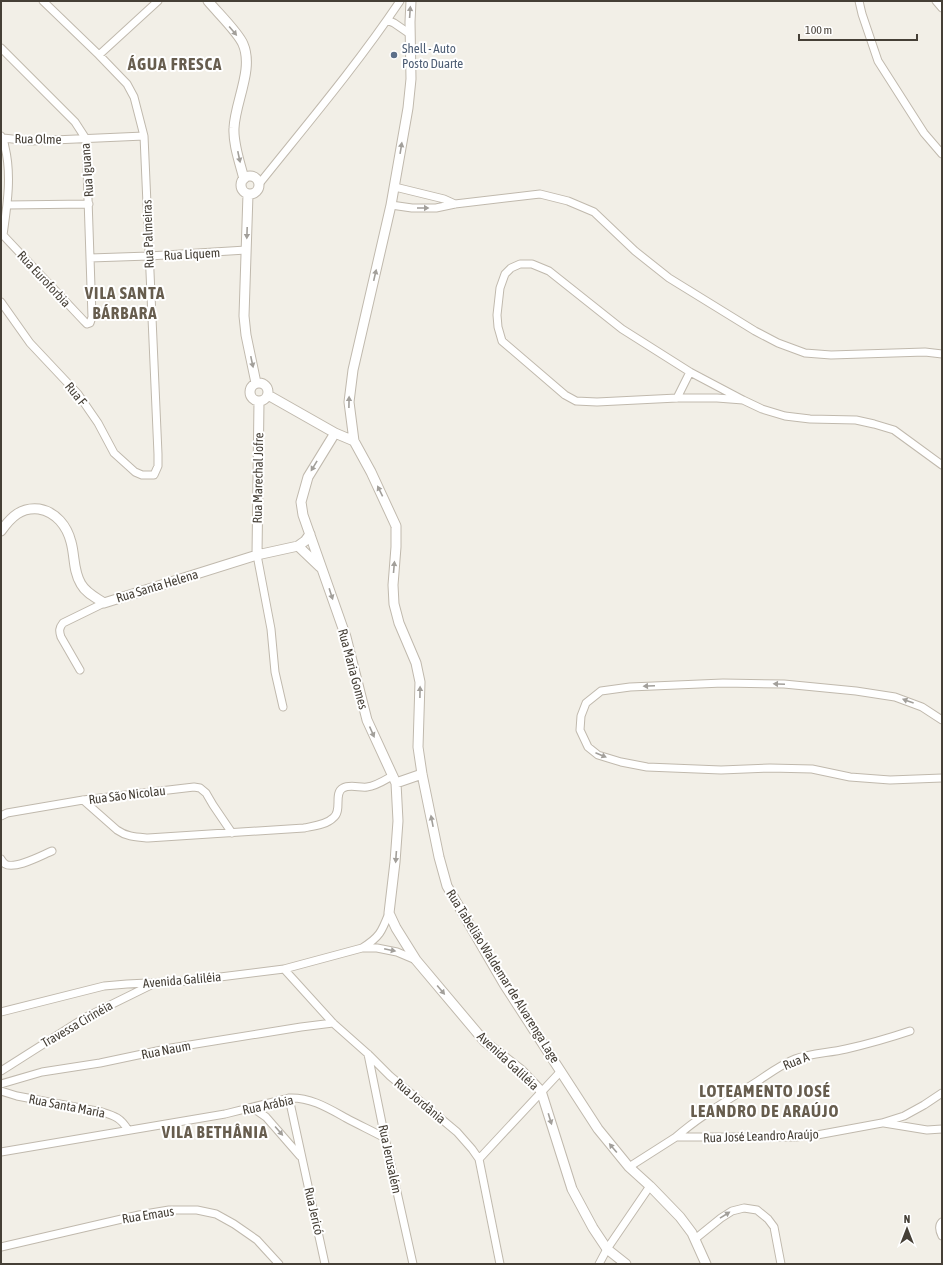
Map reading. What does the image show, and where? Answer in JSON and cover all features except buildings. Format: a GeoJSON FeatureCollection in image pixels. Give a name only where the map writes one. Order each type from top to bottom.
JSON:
{"type":"FeatureCollection","features":[{"type":"Feature","properties":{"kind":"street","name":"Rua Palmeiras"},"geometry":{"type":"LineString","coordinates":[[43,1],[127,84],[134,97],[144,136],[158,454],[158,466],[154,475]]}},
{"type":"Feature","properties":{"kind":"street"},"geometry":{"type":"LineString","coordinates":[[99,55],[158,1]]}},
{"type":"Feature","properties":{"kind":"street"},"geometry":{"type":"LineString","coordinates":[[208,1],[240,38],[245,50],[246,57],[244,82],[234,128],[234,136],[244,179],[242,188],[244,192],[248,194],[253,194],[257,191],[259,184],[356,62],[400,1]]}},
{"type":"Feature","properties":{"kind":"street"},"geometry":{"type":"LineString","coordinates":[[354,441],[349,402],[353,370],[395,187],[408,108],[411,1]]}},
{"type":"Feature","properties":{"kind":"street"},"geometry":{"type":"LineString","coordinates":[[859,1],[878,61],[924,134],[942,154]]}},
{"type":"Feature","properties":{"kind":"street"},"geometry":{"type":"LineString","coordinates":[[936,1],[942,8]]}},
{"type":"Feature","properties":{"kind":"street"},"geometry":{"type":"LineString","coordinates":[[387,20],[410,34]]}},
{"type":"Feature","properties":{"kind":"street","name":"Rua Iguana"},"geometry":{"type":"LineString","coordinates":[[1,48],[75,122],[86,139],[92,317],[88,324]]}},
{"type":"Feature","properties":{"kind":"street","name":"Rua Olme"},"geometry":{"type":"LineString","coordinates":[[2,137],[31,140],[144,136]]}},
{"type":"Feature","properties":{"kind":"street"},"geometry":{"type":"LineString","coordinates":[[2,137],[7,156],[9,174],[7,205],[2,234]]}},
{"type":"Feature","properties":{"kind":"street"},"geometry":{"type":"LineString","coordinates":[[244,179],[247,176],[252,176],[258,180],[259,184]]}},
{"type":"Feature","properties":{"kind":"street"},"geometry":{"type":"LineString","coordinates":[[395,187],[444,199],[455,204]]}},
{"type":"Feature","properties":{"kind":"street"},"geometry":{"type":"LineString","coordinates":[[248,194],[244,316],[246,335],[256,383]]}},
{"type":"Feature","properties":{"kind":"street"},"geometry":{"type":"LineString","coordinates":[[391,206],[424,209],[540,194],[568,200],[594,212],[635,251],[669,278],[778,344],[805,353],[942,353]]}},
{"type":"Feature","properties":{"kind":"street"},"geometry":{"type":"LineString","coordinates":[[7,205],[89,204]]}},
{"type":"Feature","properties":{"kind":"street","name":"Rua Euroforbia"},"geometry":{"type":"LineString","coordinates":[[2,234],[88,324]]}},
{"type":"Feature","properties":{"kind":"street","name":"Rua Liquem"},"geometry":{"type":"LineString","coordinates":[[90,258],[246,250]]}},
{"type":"Feature","properties":{"kind":"street"},"geometry":{"type":"LineString","coordinates":[[743,400],[717,398],[677,398],[598,402],[576,401],[565,395],[502,341],[498,327],[497,315],[500,288],[505,274],[511,268],[520,264],[532,264],[548,271],[622,329],[690,372],[762,409],[785,416],[810,419],[856,420],[894,430],[942,465]]}},
{"type":"Feature","properties":{"kind":"street","name":"Rua F"},"geometry":{"type":"LineString","coordinates":[[1,302],[30,343],[78,394],[98,423],[114,453],[135,472],[142,475],[154,475]]}},
{"type":"Feature","properties":{"kind":"street"},"geometry":{"type":"LineString","coordinates":[[677,398],[690,372]]}},
{"type":"Feature","properties":{"kind":"street"},"geometry":{"type":"LineString","coordinates":[[256,383],[262,383],[268,390],[268,395],[259,401],[254,399],[250,393],[252,387],[256,383]]}},
{"type":"Feature","properties":{"kind":"street"},"geometry":{"type":"LineString","coordinates":[[268,395],[335,433],[354,441]]}},
{"type":"Feature","properties":{"kind":"street","name":"Rua Marechal Jofre"},"geometry":{"type":"LineString","coordinates":[[257,555],[259,401]]}},
{"type":"Feature","properties":{"kind":"street","name":"Rua Maria Gomes"},"geometry":{"type":"LineString","coordinates":[[335,433],[308,477],[303,492],[303,515],[346,637],[367,720],[394,779],[398,821],[389,912]]}},
{"type":"Feature","properties":{"kind":"street","name":"Rua Tabelião Waldemar de Alvarenga Lage"},"geometry":{"type":"LineString","coordinates":[[354,441],[371,472],[396,526],[393,585],[394,604],[399,623],[416,663],[420,682],[418,747],[439,857],[447,886],[504,984],[598,1129],[629,1167],[680,1217],[692,1233],[706,1264]]}},
{"type":"Feature","properties":{"kind":"street","name":"Rua Santa Helena"},"geometry":{"type":"LineString","coordinates":[[1,531],[7,522],[19,512],[29,508],[52,513],[60,520],[72,542],[75,567],[80,583],[86,592],[104,602],[257,555],[298,546]]}},
{"type":"Feature","properties":{"kind":"street"},"geometry":{"type":"LineString","coordinates":[[310,534],[305,541],[298,546],[323,570]]}},
{"type":"Feature","properties":{"kind":"street"},"geometry":{"type":"LineString","coordinates":[[257,555],[270,629],[275,672],[283,707]]}},
{"type":"Feature","properties":{"kind":"street"},"geometry":{"type":"LineString","coordinates":[[80,670],[61,637],[59,632],[60,627],[63,623],[104,602]]}},
{"type":"Feature","properties":{"kind":"street"},"geometry":{"type":"LineString","coordinates":[[942,720],[922,707],[887,695],[856,690],[784,684],[723,683],[630,687],[601,691],[586,703],[581,716],[580,730],[588,747],[598,755],[621,762],[647,767],[721,770],[770,768],[812,769],[850,777],[890,780],[942,778]]}},
{"type":"Feature","properties":{"kind":"street"},"geometry":{"type":"LineString","coordinates":[[83,800],[122,834],[132,837],[148,838],[304,828],[326,822],[337,814],[338,795],[343,788],[362,788],[394,779],[422,774]]}},
{"type":"Feature","properties":{"kind":"street","name":"Rua São Nicolau"},"geometry":{"type":"LineString","coordinates":[[1,816],[7,813],[83,800],[194,787],[200,788],[206,793],[212,805],[232,833]]}},
{"type":"Feature","properties":{"kind":"street"},"geometry":{"type":"LineString","coordinates":[[1,859],[4,864],[18,865],[52,851]]}},
{"type":"Feature","properties":{"kind":"street"},"geometry":{"type":"LineString","coordinates":[[362,948],[374,940],[382,930],[389,912]]}},
{"type":"Feature","properties":{"kind":"street","name":"Avenida Galiléia"},"geometry":{"type":"LineString","coordinates":[[389,912],[396,928],[416,960],[485,1042],[521,1070],[541,1091],[572,1189],[593,1228],[608,1249],[626,1264]]}},
{"type":"Feature","properties":{"kind":"street"},"geometry":{"type":"LineString","coordinates":[[362,948],[377,948],[397,952],[416,960]]}},
{"type":"Feature","properties":{"kind":"street","name":"Avenida Galiléia"},"geometry":{"type":"LineString","coordinates":[[1,1012],[104,986],[188,981],[284,969],[362,948]]}},
{"type":"Feature","properties":{"kind":"street","name":"Rua Jordânia"},"geometry":{"type":"LineString","coordinates":[[284,969],[333,1023],[390,1076],[457,1132],[472,1149],[479,1160],[500,1264]]}},
{"type":"Feature","properties":{"kind":"street","name":"Travessa Cirinéia"},"geometry":{"type":"LineString","coordinates":[[1,1071],[86,1017],[155,983]]}},
{"type":"Feature","properties":{"kind":"street","name":"Rua Naum"},"geometry":{"type":"LineString","coordinates":[[1,1084],[42,1072],[100,1063],[171,1048],[333,1023]]}},
{"type":"Feature","properties":{"kind":"street","name":"Rua A"},"geometry":{"type":"LineString","coordinates":[[676,1138],[692,1123],[718,1105],[795,1059],[874,1042],[910,1032]]}},
{"type":"Feature","properties":{"kind":"street","name":"Rua Jerusalém"},"geometry":{"type":"LineString","coordinates":[[368,1054],[385,1138],[414,1264]]}},
{"type":"Feature","properties":{"kind":"street"},"geometry":{"type":"LineString","coordinates":[[479,1160],[561,1071]]}},
{"type":"Feature","properties":{"kind":"street","name":"Rua Santa Maria"},"geometry":{"type":"LineString","coordinates":[[1,1091],[17,1096],[113,1115],[121,1120],[128,1130]]}},
{"type":"Feature","properties":{"kind":"street","name":"Rua José Leandro Araújo"},"geometry":{"type":"LineString","coordinates":[[676,1138],[795,1137],[817,1135],[882,1123],[904,1116],[942,1094]]}},
{"type":"Feature","properties":{"kind":"street","name":"Rua Arábia"},"geometry":{"type":"LineString","coordinates":[[1,1152],[225,1114],[254,1108],[288,1098],[303,1098],[320,1104],[385,1138]]}},
{"type":"Feature","properties":{"kind":"street","name":"Rua Jericó"},"geometry":{"type":"LineString","coordinates":[[288,1098],[323,1248],[325,1264]]}},
{"type":"Feature","properties":{"kind":"street","name":"Rua Jericó"},"geometry":{"type":"LineString","coordinates":[[254,1108],[266,1117],[301,1158]]}},
{"type":"Feature","properties":{"kind":"street"},"geometry":{"type":"LineString","coordinates":[[882,1123],[927,1130],[942,1129]]}},
{"type":"Feature","properties":{"kind":"street"},"geometry":{"type":"LineString","coordinates":[[629,1167],[676,1138]]}},
{"type":"Feature","properties":{"kind":"street"},"geometry":{"type":"LineString","coordinates":[[599,1264],[650,1186]]}},
{"type":"Feature","properties":{"kind":"street"},"geometry":{"type":"LineString","coordinates":[[695,1239],[732,1211],[744,1208],[757,1210],[768,1219],[774,1227],[781,1264]]}},
{"type":"Feature","properties":{"kind":"street","name":"Rua Emaus"},"geometry":{"type":"LineString","coordinates":[[1,1247],[139,1215],[168,1210],[197,1210],[216,1214],[234,1224],[257,1240],[279,1264]]}},
{"type":"Feature","properties":{"kind":"street"},"geometry":{"type":"LineString","coordinates":[[941,1223],[940,1228],[942,1236]]}},
{"type":"Feature","properties":{"kind":"place","name":"Shell - Auto Posto Duarte"},"geometry":{"type":"Point","coordinates":[394,55]}},
{"type":"Feature","properties":{"kind":"district","name":"ÁGUA FRESCA"},"geometry":{"type":"Point","coordinates":[175,64]}},
{"type":"Feature","properties":{"kind":"district","name":"VILA SANTA BÁRBARA"},"geometry":{"type":"Point","coordinates":[125,303]}},
{"type":"Feature","properties":{"kind":"district","name":"LOTEAMENTO JOSÉ LEANDRO DE ARAÚJO"},"geometry":{"type":"Point","coordinates":[765,1101]}},
{"type":"Feature","properties":{"kind":"district","name":"VILA BETHÂNIA"},"geometry":{"type":"Point","coordinates":[215,1132]}}]}
